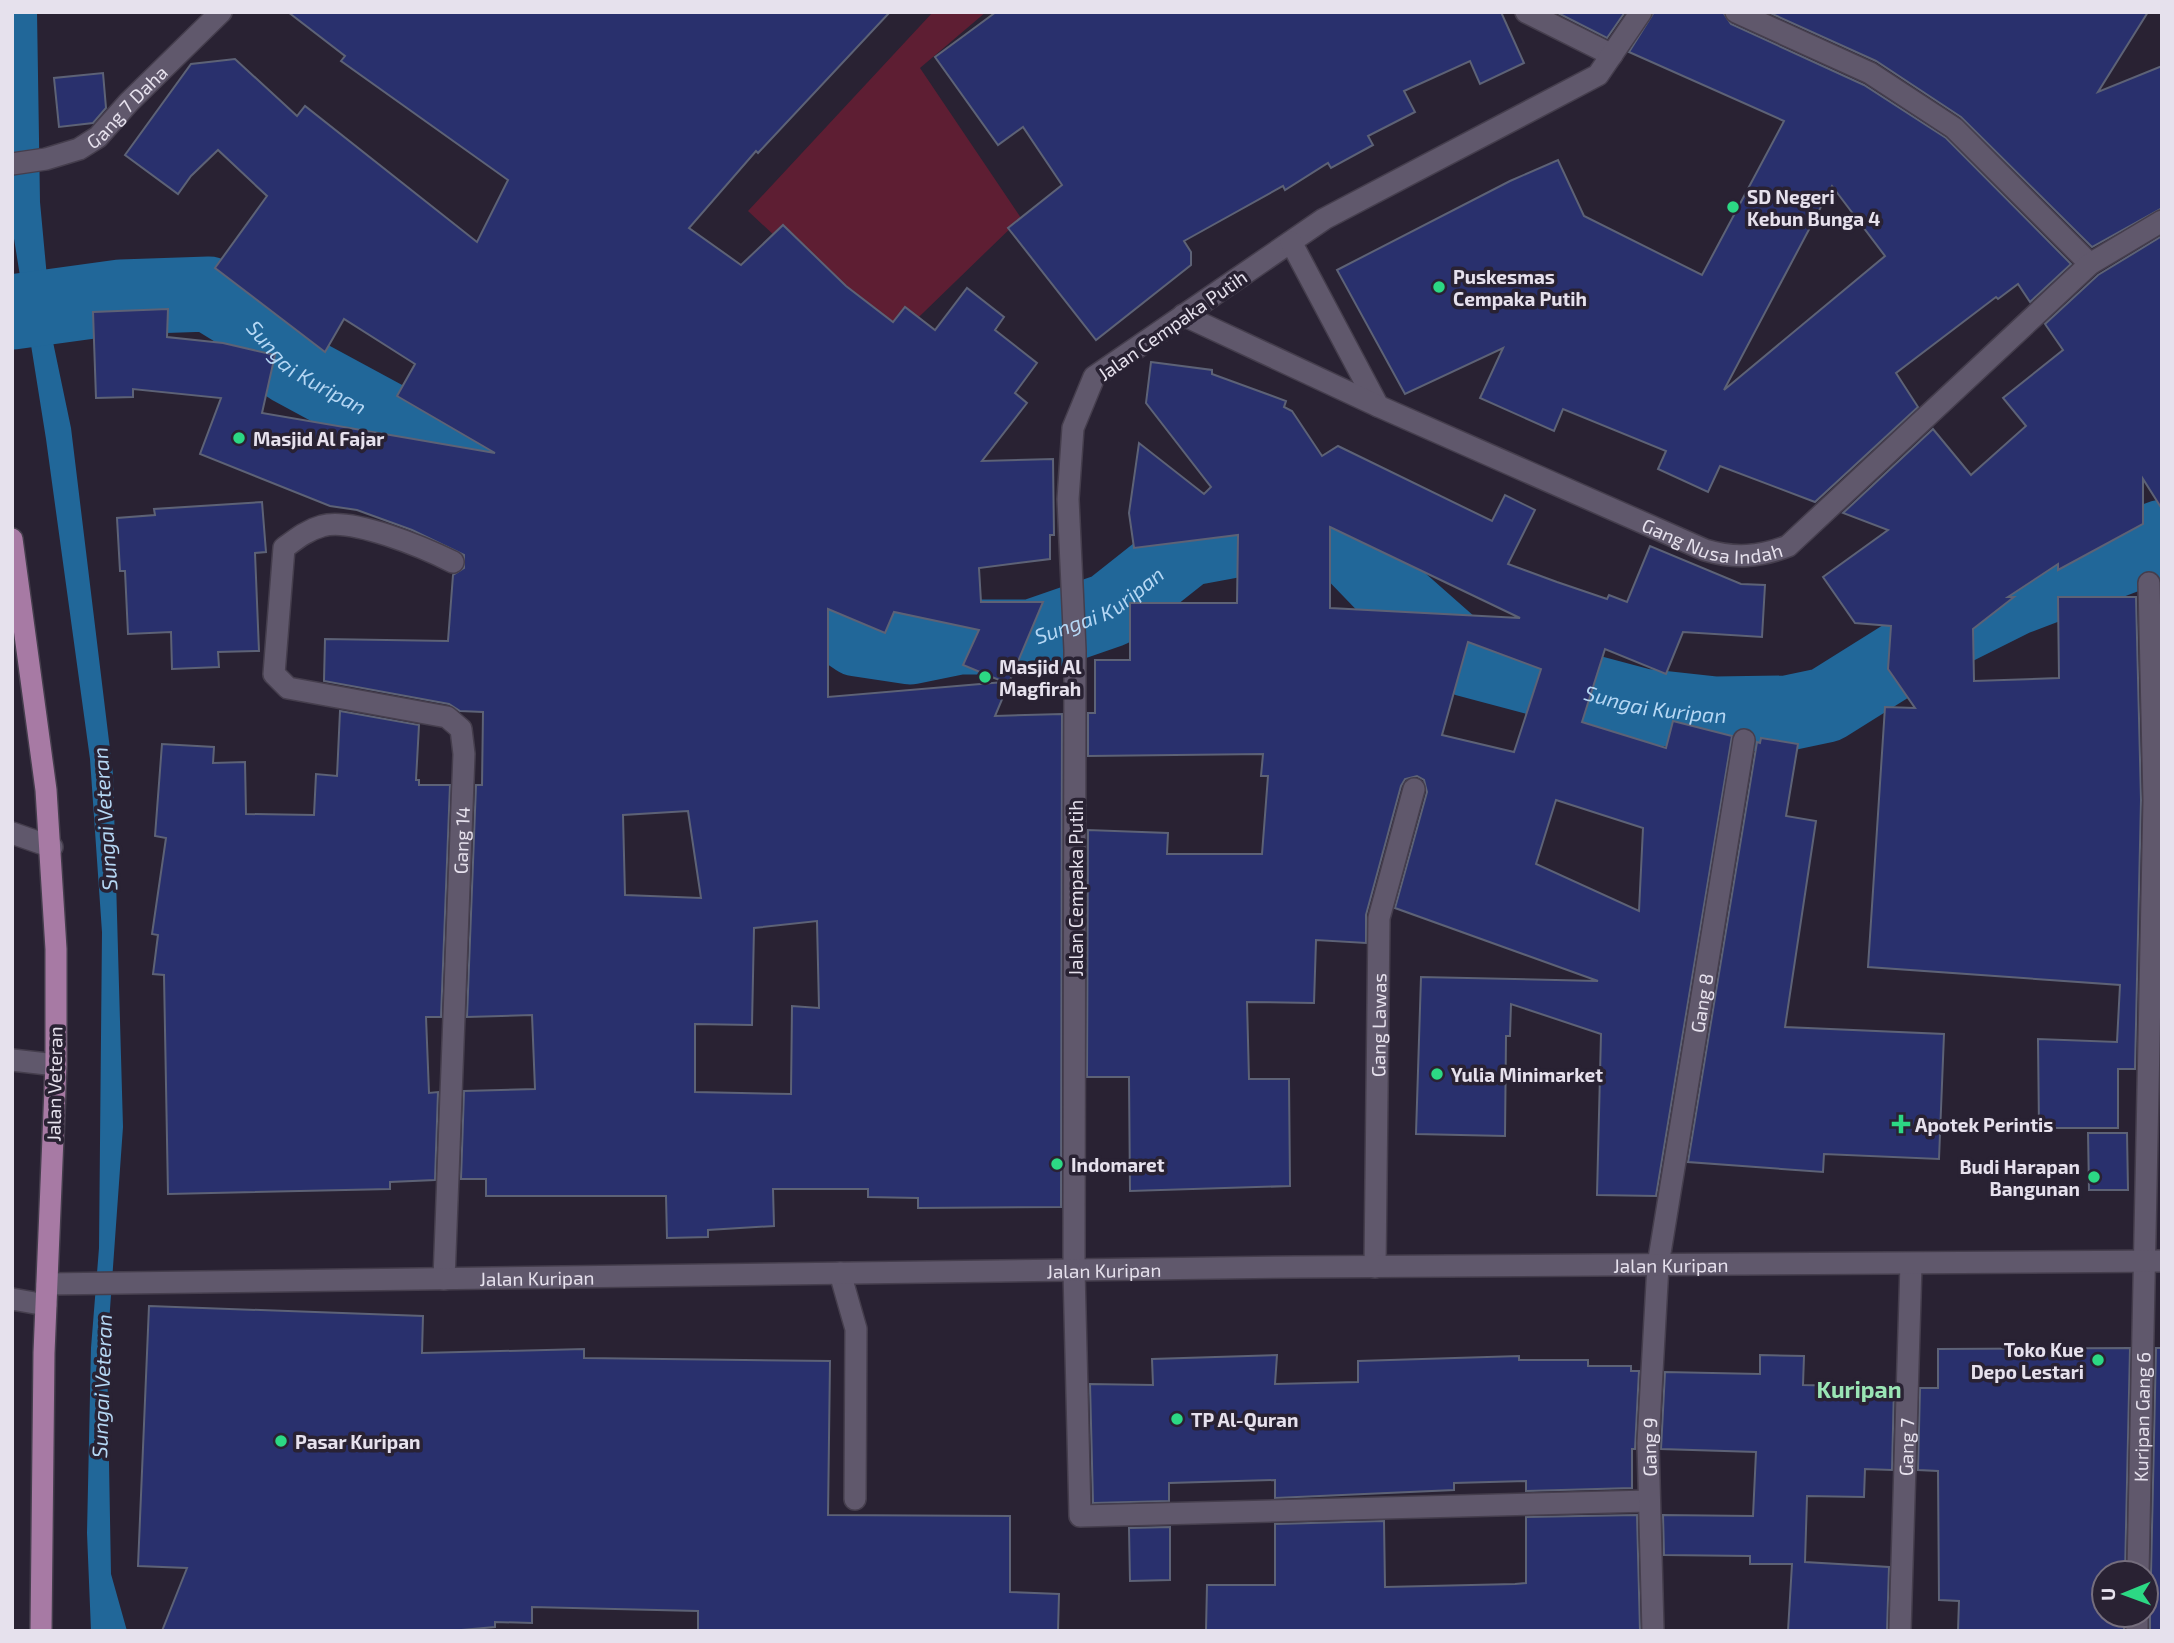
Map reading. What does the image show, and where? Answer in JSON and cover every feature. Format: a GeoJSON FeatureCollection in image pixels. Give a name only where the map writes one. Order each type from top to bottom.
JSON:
{"type":"FeatureCollection","features":[{"type":"Feature","properties":{"kind":"main road","name":"Jalan Veteran"},"geometry":{"type":"LineString","coordinates":[[12,539],[52,847],[56,1065],[47,1294],[41,1631]]}},
{"type":"Feature","properties":{"kind":"street","name":"Gang 7 Daha"},"geometry":{"type":"LineString","coordinates":[[12,164],[46,159],[79,149],[98,137],[221,12]]}},
{"type":"Feature","properties":{"kind":"street"},"geometry":{"type":"LineString","coordinates":[[1526,12],[1612,55]]}},
{"type":"Feature","properties":{"kind":"street","name":"Jalan Cempaka Putih"},"geometry":{"type":"LineString","coordinates":[[1641,12],[1598,75],[1324,219],[1094,377],[1073,428],[1068,499],[1075,650],[1074,1270],[1080,1516],[1648,1501]]}},
{"type":"Feature","properties":{"kind":"street"},"geometry":{"type":"LineString","coordinates":[[1737,12],[1870,73],[1954,128],[2090,264]]}},
{"type":"Feature","properties":{"kind":"street","name":"Gang Nusa Indah"},"geometry":{"type":"LineString","coordinates":[[1183,315],[1378,406],[1706,550],[1722,555],[1752,557],[1788,546],[2090,264],[2162,221]]}},
{"type":"Feature","properties":{"kind":"street"},"geometry":{"type":"LineString","coordinates":[[1291,242],[1378,406]]}},
{"type":"Feature","properties":{"kind":"street","name":"Gang 14"},"geometry":{"type":"LineString","coordinates":[[443,1279],[464,754],[460,729],[447,717],[288,688],[279,682],[274,674],[284,548],[300,535],[325,524],[366,529],[413,542],[453,562]]}},
{"type":"Feature","properties":{"kind":"street","name":"Kuripan Gang 6"},"geometry":{"type":"LineString","coordinates":[[2139,1559],[2152,1262],[2154,800],[2149,583]]}},
{"type":"Feature","properties":{"kind":"street","name":"Gang 8"},"geometry":{"type":"LineString","coordinates":[[1658,1265],[1744,740]]}},
{"type":"Feature","properties":{"kind":"street","name":"Gang Lawas"},"geometry":{"type":"LineString","coordinates":[[1375,1267],[1379,918],[1414,789]]}},
{"type":"Feature","properties":{"kind":"street"},"geometry":{"type":"LineString","coordinates":[[12,833],[52,847]]}},
{"type":"Feature","properties":{"kind":"street"},"geometry":{"type":"LineString","coordinates":[[12,1060],[56,1065]]}},
{"type":"Feature","properties":{"kind":"street","name":"Jalan Kuripan"},"geometry":{"type":"LineString","coordinates":[[12,1299],[47,1294],[75,1284],[1074,1270],[2152,1262]]}},
{"type":"Feature","properties":{"kind":"street","name":"Gang 7"},"geometry":{"type":"LineString","coordinates":[[1900,1631],[1911,1264]]}},
{"type":"Feature","properties":{"kind":"street","name":"Gang 9"},"geometry":{"type":"LineString","coordinates":[[1653,1631],[1648,1501],[1658,1265]]}},
{"type":"Feature","properties":{"kind":"street"},"geometry":{"type":"LineString","coordinates":[[840,1273],[856,1329],[855,1499]]}},
{"type":"Feature","properties":{"kind":"shaded area"},"geometry":{"type":"Polygon","coordinates":[[[933,12],[986,12],[920,68],[1021,218],[891,344],[748,211],[933,12]]]}},
{"type":"Feature","properties":{"kind":"water","name":"Sungai Veteran"},"geometry":{"type":"Polygon","coordinates":[[[14,12],[37,12],[40,202],[53,342],[71,428],[113,774],[123,1127],[107,1351],[111,1574],[127,1631],[91,1631],[87,1533],[91,1348],[99,1248],[102,932],[90,759],[46,439],[12,226],[14,12]]]}},
{"type":"Feature","properties":{"kind":"building"},"geometry":{"type":"Polygon","coordinates":[[[288,12],[890,12],[758,153],[756,151],[689,228],[741,265],[783,225],[846,286],[893,322],[905,307],[935,330],[967,288],[1004,317],[995,330],[1037,363],[1015,393],[1027,403],[982,461],[1053,459],[1054,535],[1050,535],[1050,559],[979,568],[981,602],[1043,602],[995,716],[1062,714],[1061,1207],[918,1208],[918,1198],[868,1197],[868,1189],[773,1189],[774,1226],[708,1230],[708,1237],[667,1238],[666,1196],[486,1196],[486,1179],[461,1179],[464,1091],[535,1089],[532,1015],[467,1017],[476,785],[482,785],[483,712],[460,711],[449,704],[324,681],[325,639],[448,641],[453,575],[464,568],[464,555],[412,530],[357,510],[330,506],[200,454],[221,398],[133,389],[133,397],[96,398],[93,312],[168,309],[167,337],[223,343],[275,355],[262,413],[495,453],[397,396],[415,364],[344,319],[325,352],[215,268],[267,196],[218,150],[191,176],[178,194],[125,155],[191,64],[235,59],[297,116],[305,106],[477,242],[508,180],[341,61],[345,56],[288,12]],[[828,609],[828,697],[1004,682],[963,665],[979,630],[894,612],[885,633],[828,609]],[[688,811],[623,815],[625,895],[701,898],[688,811]],[[817,921],[754,928],[752,1025],[695,1024],[695,1092],[791,1094],[792,1006],[819,1008],[817,921]]]}},
{"type":"Feature","properties":{"kind":"building"},"geometry":{"type":"Polygon","coordinates":[[[996,12],[1501,12],[1524,63],[1480,84],[1470,61],[1404,91],[1415,112],[1368,136],[1373,145],[1331,168],[1328,163],[1285,190],[1283,186],[1184,241],[1191,252],[1191,265],[1096,340],[1008,228],[1062,185],[1023,127],[998,145],[935,57],[996,12]]]}},
{"type":"Feature","properties":{"kind":"building"},"geometry":{"type":"Polygon","coordinates":[[[1556,12],[1625,12],[1607,38],[1556,12]]]}},
{"type":"Feature","properties":{"kind":"building"},"geometry":{"type":"Polygon","coordinates":[[[1654,12],[1723,12],[1731,24],[1864,85],[1946,138],[2071,264],[2030,302],[2018,284],[1998,299],[1996,297],[1896,373],[1918,407],[1815,502],[1720,466],[1708,492],[1658,469],[1666,451],[1563,409],[1554,431],[1480,398],[1503,348],[1405,394],[1337,270],[1510,181],[1558,160],[1584,216],[1702,275],[1784,121],[1629,52],[1654,12]],[[1832,186],[1724,390],[1885,256],[1832,186]]]}},
{"type":"Feature","properties":{"kind":"building"},"geometry":{"type":"Polygon","coordinates":[[[1768,12],[2148,12],[2098,92],[2162,66],[2162,208],[2092,247],[1961,117],[1876,61],[1768,12]]]}},
{"type":"Feature","properties":{"kind":"building"},"geometry":{"type":"Polygon","coordinates":[[[103,73],[106,108],[93,123],[59,127],[54,78],[103,73]]]}},
{"type":"Feature","properties":{"kind":"building"},"geometry":{"type":"Polygon","coordinates":[[[2162,236],[2162,509],[2143,479],[2143,524],[2058,570],[2058,564],[2008,597],[2014,597],[1973,629],[1974,681],[2059,678],[2058,597],[2136,597],[2141,800],[2135,1069],[2118,1069],[2118,1128],[2039,1128],[2038,1039],[2117,1042],[2120,985],[1868,967],[1885,707],[1915,708],[1888,669],[1891,626],[1855,623],[1823,577],[1888,530],[1843,513],[1933,429],[1971,475],[2026,426],[2003,398],[2063,350],[2045,324],[2098,275],[2162,236]]]}},
{"type":"Feature","properties":{"kind":"building"},"geometry":{"type":"Polygon","coordinates":[[[1151,362],[1212,370],[1212,374],[1286,401],[1284,407],[1292,411],[1322,456],[1338,446],[1492,521],[1505,495],[1535,510],[1508,564],[1607,599],[1609,595],[1627,602],[1650,546],[1741,584],[1765,585],[1762,637],[1683,632],[1666,674],[1605,649],[1582,722],[1666,748],[1673,721],[1732,736],[1656,1196],[1597,1195],[1601,1034],[1511,1004],[1510,1036],[1506,1036],[1505,1136],[1416,1134],[1421,977],[1598,981],[1395,908],[1427,792],[1424,780],[1417,776],[1405,779],[1401,786],[1366,915],[1366,943],[1316,940],[1314,1003],[1247,1002],[1249,1079],[1289,1079],[1290,1186],[1130,1191],[1129,1077],[1087,1077],[1088,830],[1168,833],[1167,854],[1262,854],[1268,776],[1261,776],[1263,754],[1088,756],[1088,713],[1095,713],[1095,660],[1130,660],[1130,603],[1237,603],[1238,535],[1134,548],[1129,513],[1139,443],[1204,494],[1211,487],[1146,403],[1151,362]],[[1330,527],[1330,608],[1520,618],[1330,527]],[[1468,642],[1442,735],[1514,752],[1541,669],[1468,642]],[[1556,800],[1536,864],[1639,911],[1643,828],[1556,800]]]}},
{"type":"Feature","properties":{"kind":"building"},"geometry":{"type":"Polygon","coordinates":[[[262,502],[266,552],[255,553],[259,651],[218,652],[219,667],[172,669],[171,632],[128,634],[125,571],[120,571],[117,518],[155,515],[154,509],[262,502]]]}},
{"type":"Feature","properties":{"kind":"building"},"geometry":{"type":"Polygon","coordinates":[[[340,711],[419,725],[416,780],[419,780],[419,785],[450,785],[441,1017],[426,1017],[429,1093],[438,1092],[435,1180],[390,1182],[390,1189],[168,1194],[164,975],[153,974],[158,935],[152,934],[166,838],[155,836],[162,744],[214,747],[213,763],[245,762],[246,814],[314,815],[316,774],[337,776],[340,711]]]}},
{"type":"Feature","properties":{"kind":"building"},"geometry":{"type":"Polygon","coordinates":[[[1761,738],[1798,744],[1786,816],[1816,821],[1785,1027],[1944,1034],[1939,1159],[1824,1154],[1823,1172],[1688,1162],[1757,742],[1760,743],[1761,738]]]}},
{"type":"Feature","properties":{"kind":"building"},"geometry":{"type":"Polygon","coordinates":[[[2088,1133],[2127,1133],[2128,1190],[2089,1190],[2088,1133]]]}},
{"type":"Feature","properties":{"kind":"building"},"geometry":{"type":"Polygon","coordinates":[[[149,1306],[423,1316],[422,1353],[584,1349],[584,1358],[830,1361],[828,1515],[1010,1516],[1010,1592],[1059,1594],[1058,1631],[698,1631],[698,1611],[532,1607],[532,1623],[495,1622],[495,1627],[450,1631],[162,1631],[187,1568],[138,1566],[149,1306]]]}},
{"type":"Feature","properties":{"kind":"building"},"geometry":{"type":"Polygon","coordinates":[[[2130,1348],[2125,1559],[2090,1559],[2090,1629],[2124,1631],[1958,1631],[1959,1601],[1939,1600],[1938,1471],[1918,1470],[1920,1388],[1938,1388],[1938,1349],[2130,1348]]]}},
{"type":"Feature","properties":{"kind":"building"},"geometry":{"type":"Polygon","coordinates":[[[2156,1348],[2162,1348],[2162,1631],[2150,1631],[2160,1629],[2160,1559],[2151,1559],[2156,1348]]]}},
{"type":"Feature","properties":{"kind":"building"},"geometry":{"type":"Polygon","coordinates":[[[1277,1355],[1275,1384],[1358,1382],[1358,1361],[1519,1356],[1519,1360],[1588,1360],[1588,1366],[1631,1366],[1631,1371],[1639,1371],[1635,1449],[1632,1449],[1632,1488],[1526,1491],[1526,1481],[1454,1483],[1454,1490],[1275,1498],[1275,1480],[1169,1483],[1169,1501],[1093,1503],[1090,1384],[1153,1385],[1152,1359],[1277,1355]]]}},
{"type":"Feature","properties":{"kind":"building"},"geometry":{"type":"Polygon","coordinates":[[[1760,1355],[1804,1356],[1803,1385],[1894,1387],[1892,1470],[1865,1469],[1864,1497],[1807,1496],[1805,1562],[1889,1567],[1887,1631],[1788,1631],[1792,1564],[1750,1564],[1750,1556],[1664,1555],[1663,1515],[1753,1516],[1756,1452],[1661,1449],[1665,1372],[1760,1374],[1760,1355]]]}},
{"type":"Feature","properties":{"kind":"building"},"geometry":{"type":"Polygon","coordinates":[[[1637,1515],[1640,1631],[1206,1631],[1207,1585],[1275,1585],[1275,1524],[1384,1521],[1385,1587],[1515,1584],[1526,1583],[1526,1517],[1637,1515]]]}},
{"type":"Feature","properties":{"kind":"building"},"geometry":{"type":"Polygon","coordinates":[[[1170,1527],[1170,1580],[1130,1581],[1129,1528],[1170,1527]]]}},
{"type":"Feature","properties":{"kind":"waterway","name":"Sungai Kuripan"},"geometry":{"type":"LineString","coordinates":[[12,312],[121,297],[209,294],[248,318],[290,367],[449,453],[525,485]]}},
{"type":"Feature","properties":{"kind":"waterway","name":"Sungai Kuripan"},"geometry":{"type":"LineString","coordinates":[[750,549],[798,599],[857,639],[910,647],[959,637],[1032,637],[1110,610],[1187,549],[1289,530],[1344,543],[1398,599],[1466,659],[1642,706],[1715,714],[1788,713],[1826,705],[1925,643],[2015,598],[2128,555],[2162,537]]}},
{"type":"Feature","properties":{"kind":"place","name":"SD Negeri Kebun Bunga 4"},"geometry":{"type":"Point","coordinates":[1733,207]}},
{"type":"Feature","properties":{"kind":"place","name":"Puskesmas Cempaka Putih"},"geometry":{"type":"Point","coordinates":[1439,287]}},
{"type":"Feature","properties":{"kind":"place","name":"Masjid Al Fajar"},"geometry":{"type":"Point","coordinates":[239,438]}},
{"type":"Feature","properties":{"kind":"place","name":"Masjid Al Magfirah"},"geometry":{"type":"Point","coordinates":[985,677]}},
{"type":"Feature","properties":{"kind":"place","name":"Yulia Minimarket"},"geometry":{"type":"Point","coordinates":[1437,1074]}},
{"type":"Feature","properties":{"kind":"place","name":"Apotek Perintis"},"geometry":{"type":"Point","coordinates":[1901,1124]}},
{"type":"Feature","properties":{"kind":"place","name":"Indomaret"},"geometry":{"type":"Point","coordinates":[1057,1164]}},
{"type":"Feature","properties":{"kind":"place","name":"Budi Harapan Bangunan"},"geometry":{"type":"Point","coordinates":[2094,1177]}},
{"type":"Feature","properties":{"kind":"place","name":"Toko Kue Depo Lestari"},"geometry":{"type":"Point","coordinates":[2098,1360]}},
{"type":"Feature","properties":{"kind":"place","name":"TP Al-Quran"},"geometry":{"type":"Point","coordinates":[1177,1419]}},
{"type":"Feature","properties":{"kind":"place","name":"Pasar Kuripan"},"geometry":{"type":"Point","coordinates":[281,1441]}},
{"type":"Feature","properties":{"kind":"district","name":"Kuripan"},"geometry":{"type":"Point","coordinates":[1859,1389]}}]}
